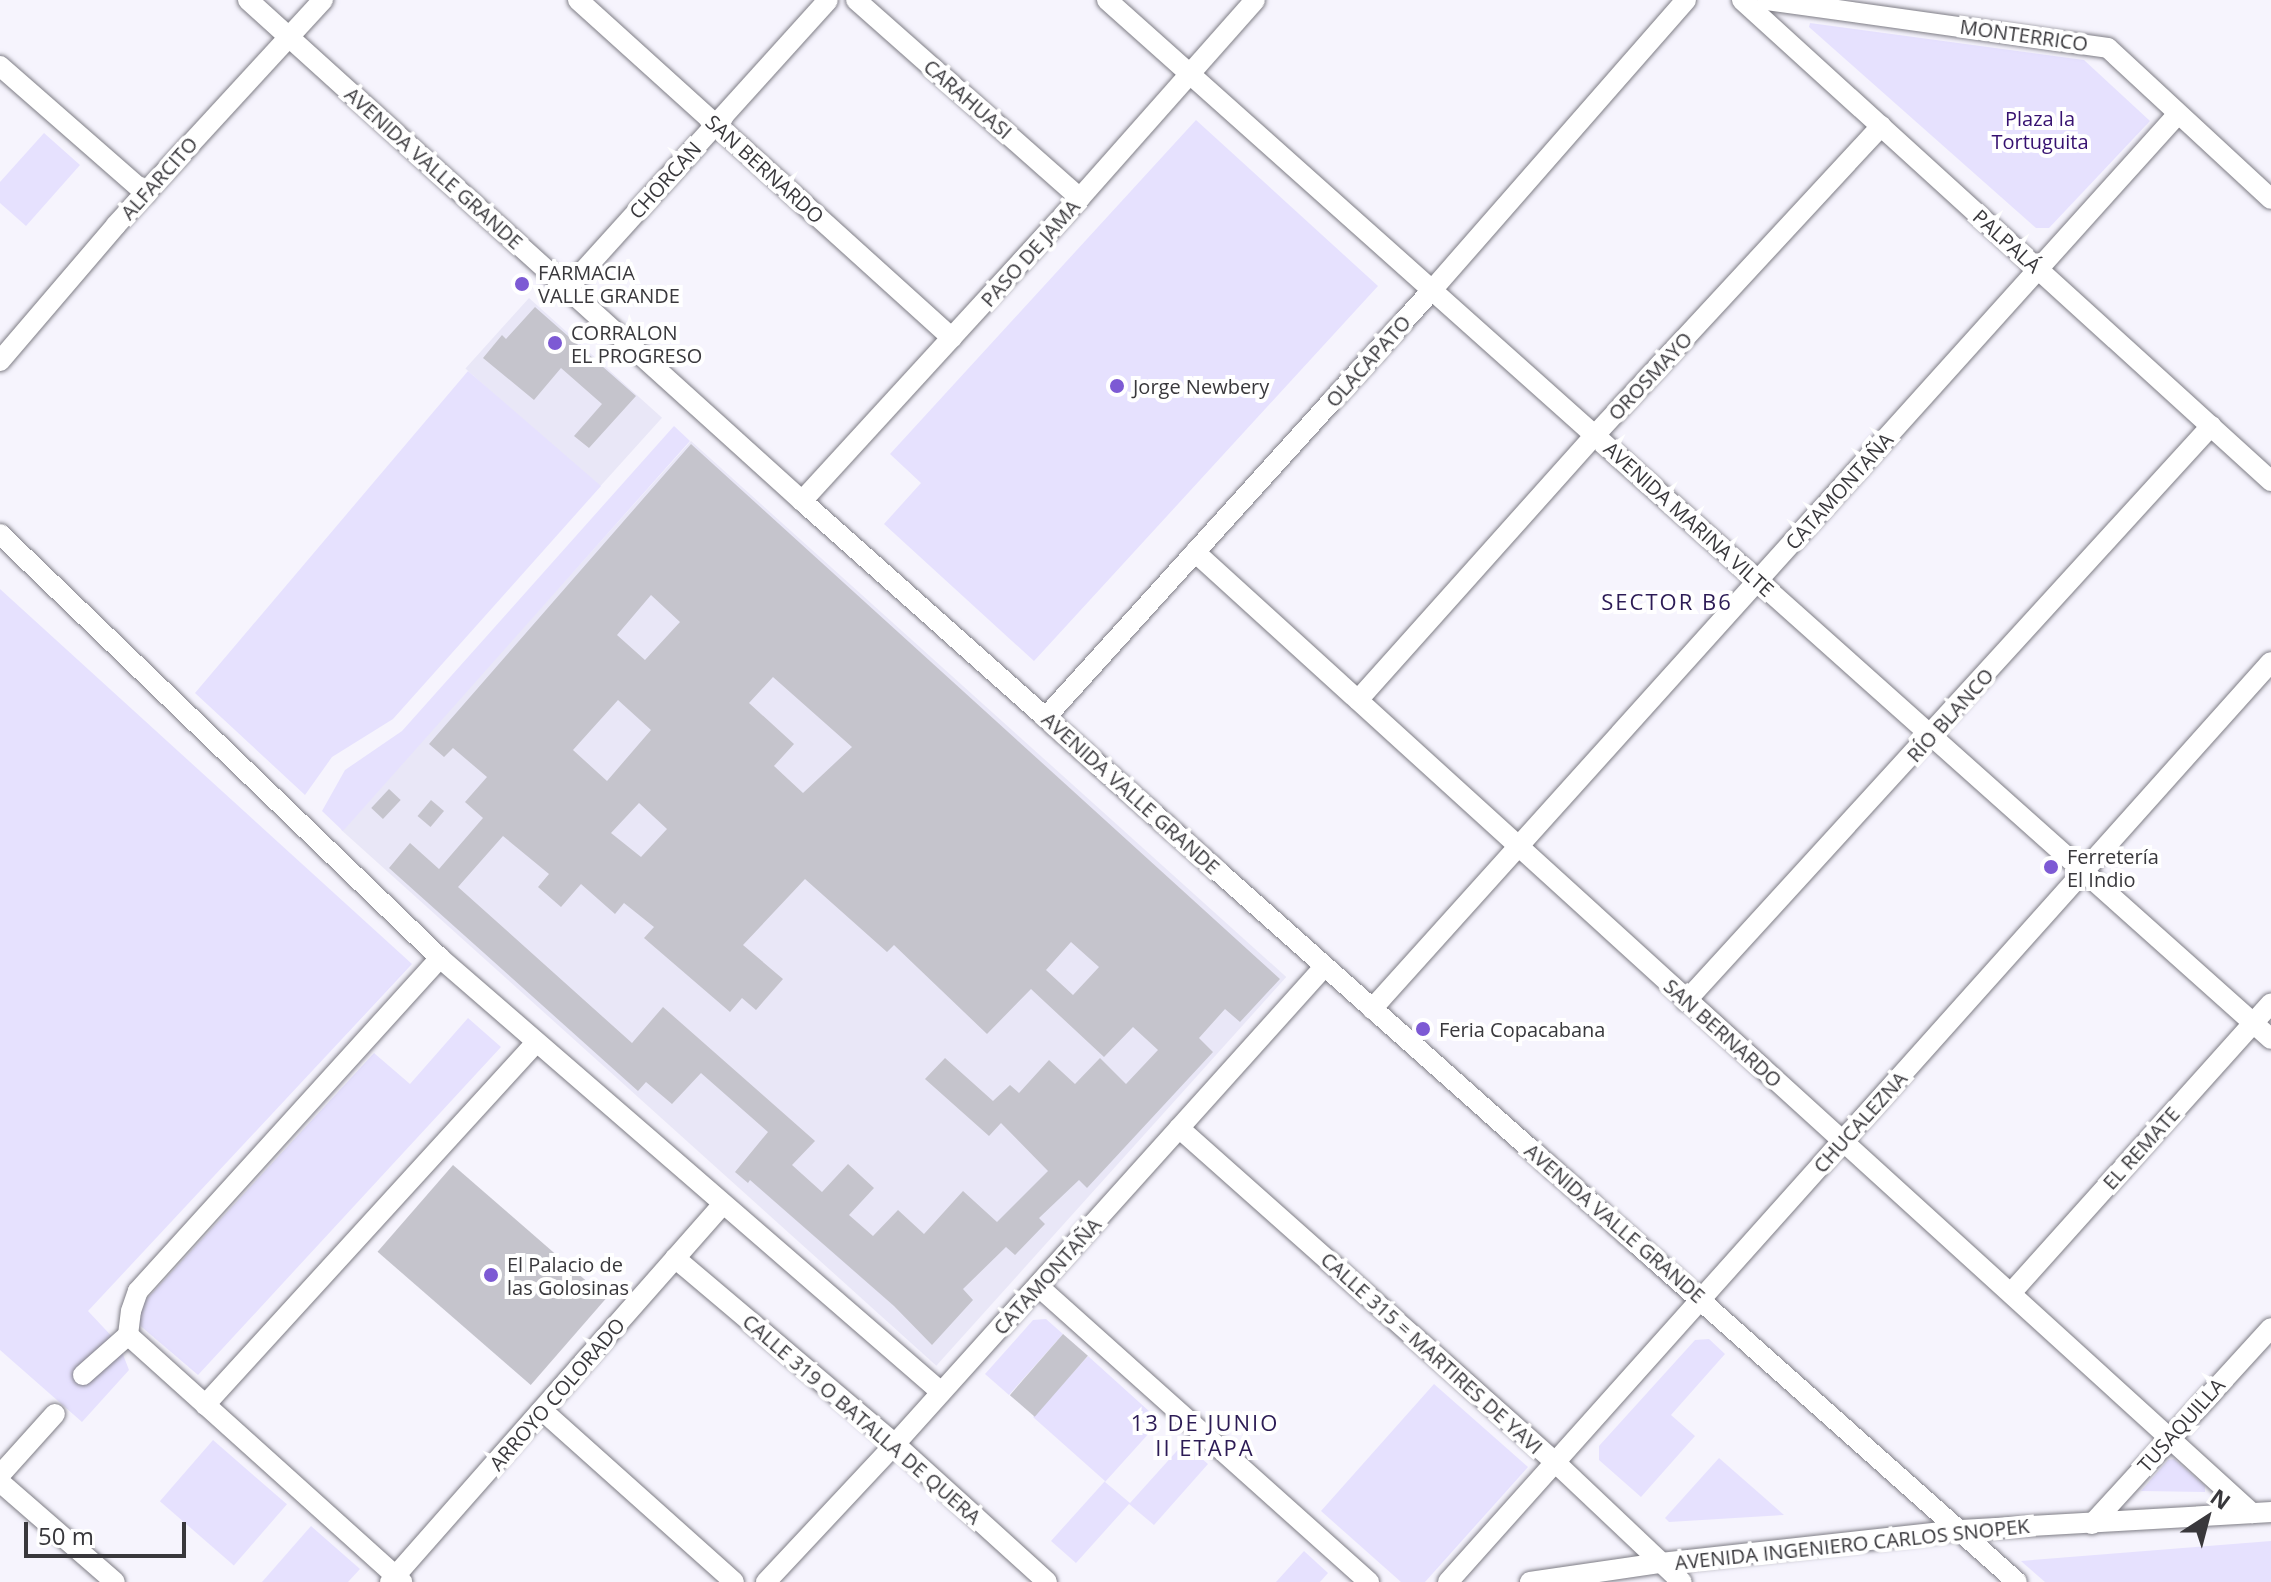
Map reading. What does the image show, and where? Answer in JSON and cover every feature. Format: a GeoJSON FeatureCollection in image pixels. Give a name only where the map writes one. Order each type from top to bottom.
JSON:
{"type":"FeatureCollection","features":[{"type":"Feature","properties":{"kind":"street","name":"AVENIDA VALLE GRANDE"},"geometry":{"type":"LineString","coordinates":[[248,0],[802,501],[2017,1582]]}},
{"type":"Feature","properties":{"kind":"street","name":"ALFARCITO"},"geometry":{"type":"LineString","coordinates":[[3,351],[323,0]]}},
{"type":"Feature","properties":{"kind":"street","name":"SAN BERNARDO"},"geometry":{"type":"LineString","coordinates":[[578,0],[952,338]]}},
{"type":"Feature","properties":{"kind":"street","name":"CHORCAN"},"geometry":{"type":"LineString","coordinates":[[567,289],[828,0]]}},
{"type":"Feature","properties":{"kind":"street","name":"CARAHUASI"},"geometry":{"type":"LineString","coordinates":[[856,0],[1080,198]]}},
{"type":"Feature","properties":{"kind":"street","name":"AVENIDA MARINA VILTE"},"geometry":{"type":"LineString","coordinates":[[1107,0],[2271,1039]]}},
{"type":"Feature","properties":{"kind":"street","name":"PASO DE JAMA"},"geometry":{"type":"LineString","coordinates":[[802,501],[1080,198],[1255,0]]}},
{"type":"Feature","properties":{"kind":"street","name":"OLACAPATO"},"geometry":{"type":"LineString","coordinates":[[1046,717],[1433,289],[1686,0]]}},
{"type":"Feature","properties":{"kind":"street","name":"PALPALÁ"},"geometry":{"type":"LineString","coordinates":[[1742,0],[2271,481]]}},
{"type":"Feature","properties":{"kind":"street","name":"MONTERRICO"},"geometry":{"type":"LineString","coordinates":[[1767,0],[2108,48],[2271,199]]}},
{"type":"Feature","properties":{"kind":"street"},"geometry":{"type":"LineString","coordinates":[[0,66],[146,194]]}},
{"type":"Feature","properties":{"kind":"street","name":"CATAMONTAÑA"},"geometry":{"type":"LineString","coordinates":[[1372,1009],[2177,115]]}},
{"type":"Feature","properties":{"kind":"street","name":"OROSMAYO"},"geometry":{"type":"LineString","coordinates":[[1358,700],[1596,434],[1881,126]]}},
{"type":"Feature","properties":{"kind":"street","name":"RÍO BLANCO"},"geometry":{"type":"LineString","coordinates":[[1686,1001],[2211,426]]}},
{"type":"Feature","properties":{"kind":"street"},"geometry":{"type":"LineString","coordinates":[[0,534],[440,958],[941,1392]]}},
{"type":"Feature","properties":{"kind":"street","name":"SAN BERNARDO"},"geometry":{"type":"LineString","coordinates":[[1195,552],[1686,1001],[2170,1435],[2261,1512]]}},
{"type":"Feature","properties":{"kind":"street","name":"CHUCALEZNA"},"geometry":{"type":"LineString","coordinates":[[1448,1582],[2271,662]]}},
{"type":"Feature","properties":{"kind":"street"},"geometry":{"type":"LineString","coordinates":[[83,1375],[128,1335],[138,1291],[440,958]]}},
{"type":"Feature","properties":{"kind":"street","name":"CATAMONTAÑA"},"geometry":{"type":"LineString","coordinates":[[766,1582],[895,1444],[1324,967]]}},
{"type":"Feature","properties":{"kind":"street","name":"EL REMATE"},"geometry":{"type":"LineString","coordinates":[[2011,1293],[2271,1003]]}},
{"type":"Feature","properties":{"kind":"street"},"geometry":{"type":"LineString","coordinates":[[205,1405],[536,1043]]}},
{"type":"Feature","properties":{"kind":"street","name":"CALLE 315 = MARTIRES DE YAVI"},"geometry":{"type":"LineString","coordinates":[[1179,1128],[1556,1463],[1682,1582]]}},
{"type":"Feature","properties":{"kind":"street","name":"ARROYO COLORADO"},"geometry":{"type":"LineString","coordinates":[[396,1580],[722,1205]]}},
{"type":"Feature","properties":{"kind":"street","name":"CALLE 319 O BATALLA DE QUERA"},"geometry":{"type":"LineString","coordinates":[[675,1258],[895,1444],[1047,1582]]}},
{"type":"Feature","properties":{"kind":"street"},"geometry":{"type":"LineString","coordinates":[[1038,1286],[1369,1582]]}},
{"type":"Feature","properties":{"kind":"street","name":"TUSAQUILLA"},"geometry":{"type":"LineString","coordinates":[[2092,1524],[2170,1435],[2271,1328]]}},
{"type":"Feature","properties":{"kind":"street"},"geometry":{"type":"LineString","coordinates":[[128,1335],[396,1580]]}},
{"type":"Feature","properties":{"kind":"street"},"geometry":{"type":"LineString","coordinates":[[543,1411],[734,1582]]}},
{"type":"Feature","properties":{"kind":"street"},"geometry":{"type":"LineString","coordinates":[[0,1475],[55,1414]]}},
{"type":"Feature","properties":{"kind":"street"},"geometry":{"type":"LineString","coordinates":[[0,1482],[115,1582]]}},
{"type":"Feature","properties":{"kind":"street","name":"AVENIDA INGENIERO CARLOS SNOPEK"},"geometry":{"type":"LineString","coordinates":[[1530,1582],[1661,1563],[1961,1530],[2261,1512]]}},
{"type":"Feature","properties":{"kind":"shaded area"},"geometry":{"type":"Polygon","coordinates":[[[529,298],[662,418],[598,488],[465,369],[529,298]]]}},
{"type":"Feature","properties":{"kind":"shaded area"},"geometry":{"type":"Polygon","coordinates":[[[691,441],[1286,977],[936,1366],[341,830],[691,441]]]}},
{"type":"Feature","properties":{"kind":"green space","name":"Plaza la Tortuguita"},"geometry":{"type":"Polygon","coordinates":[[[1810,23],[2084,60],[2150,121],[2049,228],[2036,228],[1809,27],[1810,23]]]}},
{"type":"Feature","properties":{"kind":"green space","name":"Jorge Newbery"},"geometry":{"type":"Polygon","coordinates":[[[1196,120],[1378,286],[1034,661],[884,524],[921,483],[890,454],[1196,120]]]}},
{"type":"Feature","properties":{"kind":"green space"},"geometry":{"type":"Polygon","coordinates":[[[44,133],[80,165],[26,226],[0,203],[0,182],[44,133]]]}},
{"type":"Feature","properties":{"kind":"green space"},"geometry":{"type":"Polygon","coordinates":[[[468,371],[601,486],[393,719],[332,757],[305,795],[195,693],[468,371]]]}},
{"type":"Feature","properties":{"kind":"green space"},"geometry":{"type":"Polygon","coordinates":[[[674,426],[690,441],[343,831],[322,811],[345,770],[402,731],[674,426]]]}},
{"type":"Feature","properties":{"kind":"green space"},"geometry":{"type":"Polygon","coordinates":[[[0,589],[412,964],[88,1311],[119,1344],[129,1370],[82,1422],[0,1350],[0,589]]]}},
{"type":"Feature","properties":{"kind":"green space"},"geometry":{"type":"Polygon","coordinates":[[[468,1018],[501,1047],[198,1375],[130,1317],[374,1053],[410,1084],[468,1018]]]}},
{"type":"Feature","properties":{"kind":"green space"},"geometry":{"type":"Polygon","coordinates":[[[1046,1319],[1063,1334],[1009,1395],[985,1374],[1033,1320],[1046,1319]]]}},
{"type":"Feature","properties":{"kind":"green space"},"geometry":{"type":"Polygon","coordinates":[[[1709,1339],[1725,1354],[1671,1415],[1695,1436],[1641,1497],[1599,1460],[1599,1446],[1695,1340],[1709,1339]]]}},
{"type":"Feature","properties":{"kind":"green space"},"geometry":{"type":"Polygon","coordinates":[[[1088,1356],[1160,1421],[1105,1482],[1130,1503],[1184,1443],[1208,1464],[1154,1525],[1129,1504],[1076,1563],[1051,1541],[1105,1481],[1033,1417],[1088,1356]]]}},
{"type":"Feature","properties":{"kind":"green space"},"geometry":{"type":"Polygon","coordinates":[[[1434,1384],[1528,1467],[1425,1582],[1401,1582],[1321,1511],[1434,1384]]]}},
{"type":"Feature","properties":{"kind":"green space"},"geometry":{"type":"Polygon","coordinates":[[[213,1440],[287,1504],[234,1565],[160,1501],[213,1440]]]}},
{"type":"Feature","properties":{"kind":"green space"},"geometry":{"type":"Polygon","coordinates":[[[1719,1458],[1784,1515],[1669,1522],[1665,1518],[1719,1458]]]}},
{"type":"Feature","properties":{"kind":"green space"},"geometry":{"type":"Polygon","coordinates":[[[2174,1459],[2205,1486],[2205,1492],[2141,1491],[2168,1460],[2174,1459]]]}},
{"type":"Feature","properties":{"kind":"green space"},"geometry":{"type":"Polygon","coordinates":[[[311,1526],[360,1569],[348,1582],[262,1582],[311,1526]]]}},
{"type":"Feature","properties":{"kind":"green space"},"geometry":{"type":"Polygon","coordinates":[[[2271,1541],[2271,1582],[2045,1582],[2021,1561],[2271,1541]]]}},
{"type":"Feature","properties":{"kind":"green space"},"geometry":{"type":"Polygon","coordinates":[[[1304,1551],[1328,1573],[1320,1582],[1276,1582],[1304,1551]]]}},
{"type":"Feature","properties":{"kind":"building"},"geometry":{"type":"Polygon","coordinates":[[[535,307],[636,396],[589,448],[574,436],[602,404],[561,368],[534,400],[483,358],[502,335],[506,339],[535,307]]]}},
{"type":"Feature","properties":{"kind":"building"},"geometry":{"type":"Polygon","coordinates":[[[691,444],[1280,979],[1240,1022],[1225,1009],[1199,1038],[1213,1052],[1087,1188],[1079,1180],[1039,1218],[1045,1224],[1015,1255],[1006,1247],[963,1289],[973,1300],[932,1345],[894,1306],[750,1180],[748,1183],[735,1172],[768,1132],[701,1073],[672,1104],[646,1082],[638,1091],[389,868],[410,843],[439,869],[483,818],[465,802],[487,777],[453,748],[444,757],[429,744],[691,444]],[[651,595],[617,635],[645,660],[680,622],[651,595]],[[773,677],[749,703],[794,744],[774,766],[803,793],[852,747],[773,677]],[[618,700],[573,750],[607,781],[651,730],[618,700]],[[639,803],[611,833],[641,857],[667,829],[639,803]],[[503,836],[458,887],[632,1043],[663,1007],[815,1141],[792,1165],[822,1192],[848,1164],[874,1188],[849,1215],[873,1236],[898,1210],[924,1234],[963,1191],[997,1222],[1048,1171],[1001,1123],[989,1136],[925,1079],[945,1058],[993,1101],[1010,1085],[1019,1093],[1049,1060],[1075,1084],[1100,1058],[1126,1084],[1158,1050],[1133,1027],[1104,1057],[1031,989],[987,1034],[894,945],[887,952],[805,879],[743,945],[783,979],[756,1010],[742,998],[730,1012],[644,938],[654,927],[624,903],[615,914],[581,884],[561,907],[538,887],[549,874],[503,836]],[[1071,942],[1046,970],[1073,995],[1099,967],[1071,942]]]}},
{"type":"Feature","properties":{"kind":"building"},"geometry":{"type":"Polygon","coordinates":[[[389,789],[401,800],[383,819],[371,808],[389,789]]]}},
{"type":"Feature","properties":{"kind":"building"},"geometry":{"type":"Polygon","coordinates":[[[431,800],[444,811],[431,827],[418,816],[431,800]]]}},
{"type":"Feature","properties":{"kind":"building","name":"El Palacio de las Golosinas"},"geometry":{"type":"Polygon","coordinates":[[[453,1165],[606,1298],[531,1385],[378,1252],[453,1165]]]}},
{"type":"Feature","properties":{"kind":"building"},"geometry":{"type":"Polygon","coordinates":[[[1063,1334],[1088,1356],[1035,1417],[1010,1395],[1063,1334]]]}},
{"type":"Feature","properties":{"kind":"place","name":"FARMACIA VALLE GRANDE"},"geometry":{"type":"Point","coordinates":[522,284]}},
{"type":"Feature","properties":{"kind":"place","name":"CORRALON EL PROGRESO"},"geometry":{"type":"Point","coordinates":[555,343]}},
{"type":"Feature","properties":{"kind":"place","name":"Jorge Newbery"},"geometry":{"type":"Point","coordinates":[1117,386]}},
{"type":"Feature","properties":{"kind":"place","name":"Ferretería El Indio"},"geometry":{"type":"Point","coordinates":[2051,867]}},
{"type":"Feature","properties":{"kind":"place","name":"Feria Copacabana"},"geometry":{"type":"Point","coordinates":[1423,1029]}},
{"type":"Feature","properties":{"kind":"place","name":"El Palacio de las Golosinas"},"geometry":{"type":"Point","coordinates":[491,1275]}},
{"type":"Feature","properties":{"kind":"district","name":"SECTOR B6"},"geometry":{"type":"Point","coordinates":[1667,602]}},
{"type":"Feature","properties":{"kind":"district","name":"13 DE JUNIO II ETAPA"},"geometry":{"type":"Point","coordinates":[1205,1434]}}]}
